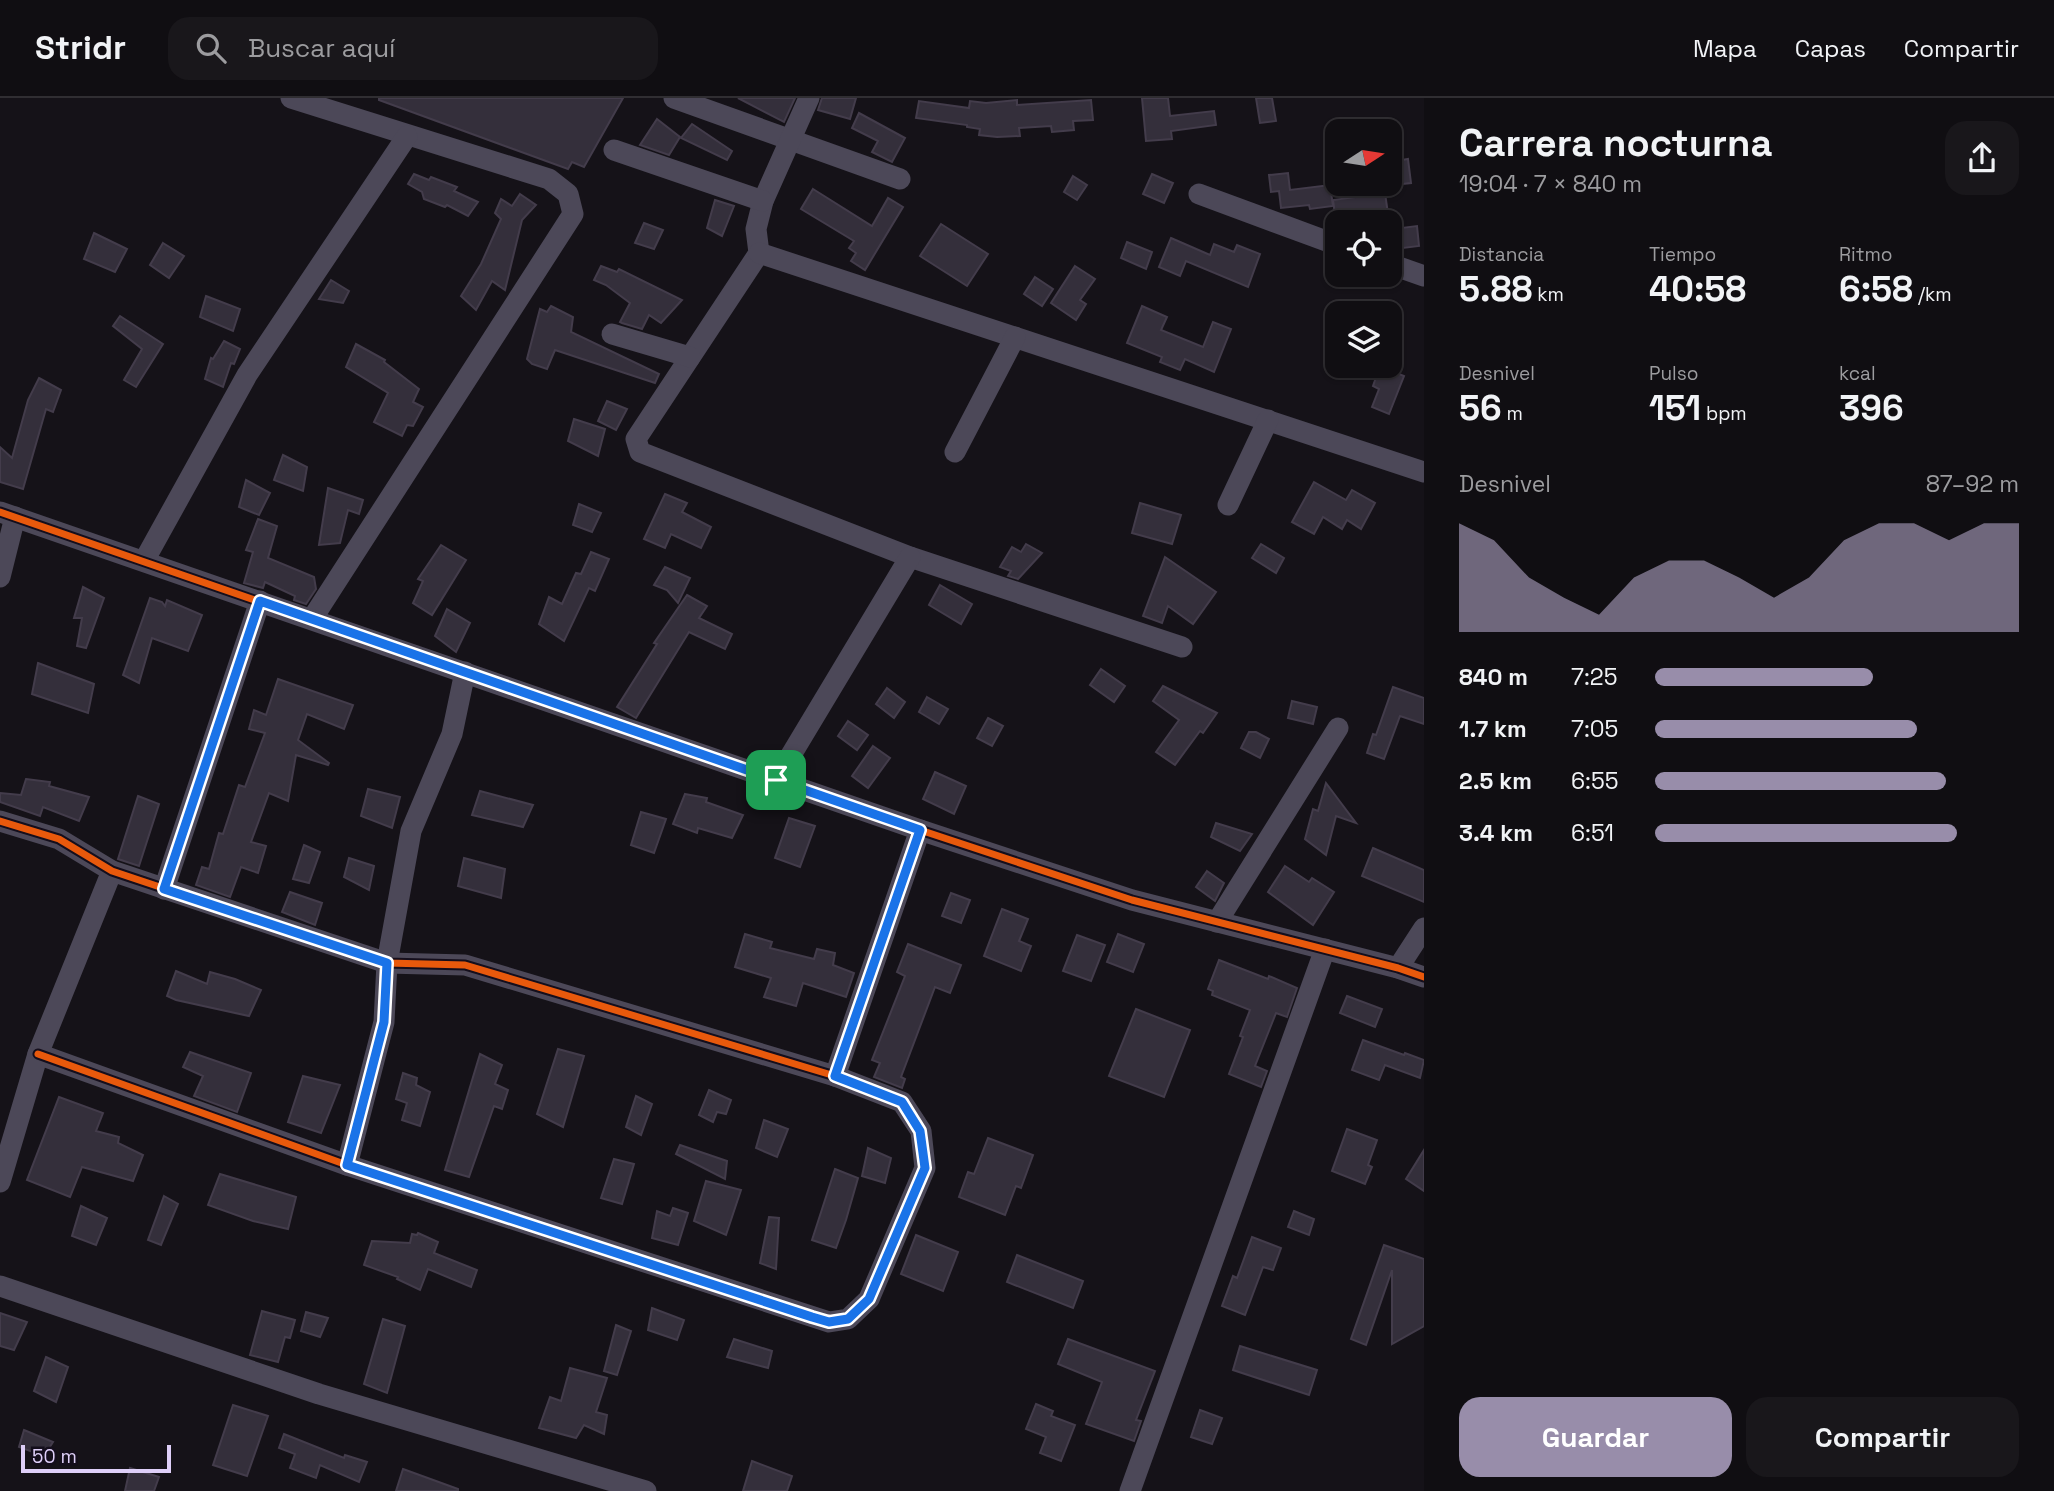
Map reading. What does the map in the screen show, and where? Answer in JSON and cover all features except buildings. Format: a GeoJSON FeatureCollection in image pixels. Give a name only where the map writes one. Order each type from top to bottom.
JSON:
{"type":"FeatureCollection","features":[{"type":"Feature","properties":{"kind":"street"},"geometry":{"type":"LineString","coordinates":[[290,98],[550,179],[568,194],[573,214],[312,619]]}},
{"type":"Feature","properties":{"kind":"street"},"geometry":{"type":"LineString","coordinates":[[674,98],[900,179]]}},
{"type":"Feature","properties":{"kind":"street"},"geometry":{"type":"LineString","coordinates":[[809,98],[762,201],[755,229],[759,253],[636,439],[640,452],[910,557],[1182,648]]}},
{"type":"Feature","properties":{"kind":"street"},"geometry":{"type":"LineString","coordinates":[[144,561],[247,375],[407,136]]}},
{"type":"Feature","properties":{"kind":"street"},"geometry":{"type":"LineString","coordinates":[[614,150],[762,201]]}},
{"type":"Feature","properties":{"kind":"street"},"geometry":{"type":"LineString","coordinates":[[1199,194],[1325,241]]}},
{"type":"Feature","properties":{"kind":"street"},"geometry":{"type":"LineString","coordinates":[[759,253],[1424,471]]}},
{"type":"Feature","properties":{"kind":"street"},"geometry":{"type":"LineString","coordinates":[[1402,268],[1424,276]]}},
{"type":"Feature","properties":{"kind":"street"},"geometry":{"type":"LineString","coordinates":[[612,334],[690,357]]}},
{"type":"Feature","properties":{"kind":"street"},"geometry":{"type":"LineString","coordinates":[[955,452],[1015,337]]}},
{"type":"Feature","properties":{"kind":"street"},"geometry":{"type":"LineString","coordinates":[[1228,505],[1268,420]]}},
{"type":"Feature","properties":{"kind":"street"},"geometry":{"type":"LineString","coordinates":[[0,577],[8,514],[920,830],[1132,900],[1424,977]]}},
{"type":"Feature","properties":{"kind":"street"},"geometry":{"type":"LineString","coordinates":[[776,780],[910,557]]}},
{"type":"Feature","properties":{"kind":"street"},"geometry":{"type":"LineString","coordinates":[[164,889],[260,601]]}},
{"type":"Feature","properties":{"kind":"street"},"geometry":{"type":"LineString","coordinates":[[347,1165],[384,1022],[387,963],[411,831],[452,734],[465,672]]}},
{"type":"Feature","properties":{"kind":"street"},"geometry":{"type":"LineString","coordinates":[[1217,922],[1338,728]]}},
{"type":"Feature","properties":{"kind":"street"},"geometry":{"type":"LineString","coordinates":[[0,821],[59,839],[112,871],[387,963],[465,965],[835,1076],[902,1102],[920,1131],[925,1168],[869,1299],[848,1319],[829,1322],[347,1165],[38,1054]]}},
{"type":"Feature","properties":{"kind":"street"},"geometry":{"type":"LineString","coordinates":[[835,1076],[920,830]]}},
{"type":"Feature","properties":{"kind":"street"},"geometry":{"type":"LineString","coordinates":[[0,1182],[38,1054],[112,871]]}},
{"type":"Feature","properties":{"kind":"street"},"geometry":{"type":"LineString","coordinates":[[1398,968],[1424,928]]}},
{"type":"Feature","properties":{"kind":"street"},"geometry":{"type":"LineString","coordinates":[[1130,1491],[1325,949]]}},
{"type":"Feature","properties":{"kind":"street"},"geometry":{"type":"LineString","coordinates":[[0,1286],[319,1395],[646,1491]]}},
{"type":"Feature","properties":{"kind":"cycle path"},"geometry":{"type":"LineString","coordinates":[[0,512],[920,830],[1132,900],[1424,977]]}},
{"type":"Feature","properties":{"kind":"cycle path"},"geometry":{"type":"LineString","coordinates":[[0,821],[59,839],[112,871],[387,963],[465,965],[835,1076],[902,1102],[921,1131],[925,1168],[869,1299],[848,1319],[829,1322],[347,1165],[38,1054]]}},
{"type":"Feature","properties":{"kind":"route"},"geometry":{"type":"LineString","coordinates":[[260,601],[776,780],[920,830],[835,1076],[902,1102],[920,1131],[925,1168],[869,1299],[848,1319],[829,1322],[812,1317],[347,1165],[384,1022],[387,963],[164,889],[260,601]]}}]}
